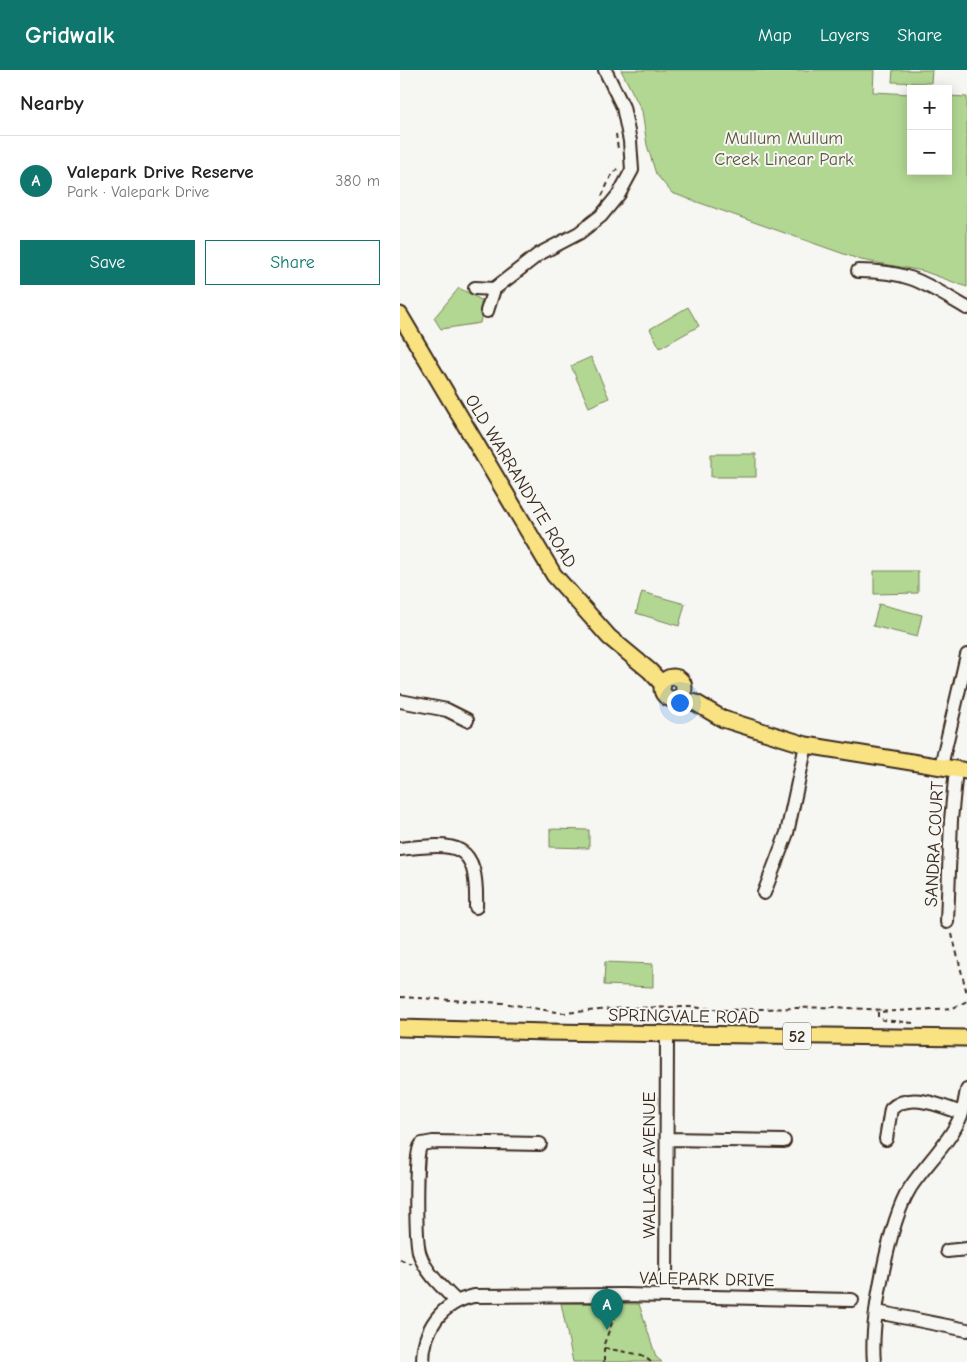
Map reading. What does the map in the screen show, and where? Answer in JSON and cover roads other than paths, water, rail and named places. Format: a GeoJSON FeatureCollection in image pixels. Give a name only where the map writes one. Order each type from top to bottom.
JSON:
{"type":"FeatureCollection","features":[{"type":"Feature","properties":{"kind":"main road","name":"OLD WARRANDYTE ROAD"},"geometry":{"type":"LineString","coordinates":[[400,315],[554,575],[609,637],[650,671],[666,682],[679,680],[681,693],[724,719],[806,745],[954,769]]}},
{"type":"Feature","properties":{"kind":"main road","name":"SPRINGVALE ROAD"},"geometry":{"type":"LineString","coordinates":[[400,1028],[967,1038]]}},
{"type":"Feature","properties":{"kind":"street"},"geometry":{"type":"LineString","coordinates":[[487,311],[494,289],[539,254],[579,233],[601,216],[619,194],[632,170],[630,141],[622,107],[605,70]]}},
{"type":"Feature","properties":{"kind":"street"},"geometry":{"type":"LineString","coordinates":[[858,272],[896,274],[913,278],[928,284],[967,308]]}},
{"type":"Feature","properties":{"kind":"street"},"geometry":{"type":"LineString","coordinates":[[475,288],[494,289]]}},
{"type":"Feature","properties":{"kind":"street","name":"SANDRA COURT"},"geometry":{"type":"LineString","coordinates":[[947,922],[954,769],[967,655]]}},
{"type":"Feature","properties":{"kind":"street"},"geometry":{"type":"LineString","coordinates":[[400,701],[447,710],[467,720]]}},
{"type":"Feature","properties":{"kind":"street"},"geometry":{"type":"LineString","coordinates":[[764,892],[787,833],[806,745]]}},
{"type":"Feature","properties":{"kind":"street"},"geometry":{"type":"LineString","coordinates":[[400,849],[445,844],[461,850],[472,863],[477,882],[476,908]]}},
{"type":"Feature","properties":{"kind":"street","name":"WALLACE AVENUE"},"geometry":{"type":"LineString","coordinates":[[666,1296],[668,1034]]}},
{"type":"Feature","properties":{"kind":"street"},"geometry":{"type":"LineString","coordinates":[[874,1362],[877,1312],[889,1245],[901,1205],[925,1166],[963,1120],[967,1090]]}},
{"type":"Feature","properties":{"kind":"street"},"geometry":{"type":"LineString","coordinates":[[886,1139],[891,1109],[911,1100],[929,1102],[963,1120]]}},
{"type":"Feature","properties":{"kind":"street"},"geometry":{"type":"LineString","coordinates":[[667,1139],[784,1141]]}},
{"type":"Feature","properties":{"kind":"street"},"geometry":{"type":"LineString","coordinates":[[456,1301],[426,1268],[419,1255],[417,1232],[420,1147],[422,1144],[433,1142],[540,1144]]}},
{"type":"Feature","properties":{"kind":"street"},"geometry":{"type":"LineString","coordinates":[[947,1251],[967,1249]]}},
{"type":"Feature","properties":{"kind":"street","name":"VALEPARK DRIVE"},"geometry":{"type":"LineString","coordinates":[[423,1362],[426,1338],[436,1317],[456,1301],[474,1296],[623,1295],[852,1300]]}},
{"type":"Feature","properties":{"kind":"street"},"geometry":{"type":"LineString","coordinates":[[877,1312],[967,1330]]}},
{"type":"Feature","properties":{"kind":"place","name":"Valepark Drive Reserve"},"geometry":{"type":"Point","coordinates":[607,1330]}},
{"type":"Feature","properties":{"kind":"park label","name":"Mullum Mullum Creek Linear Park"},"geometry":{"type":"Point","coordinates":[784,148]}}]}
